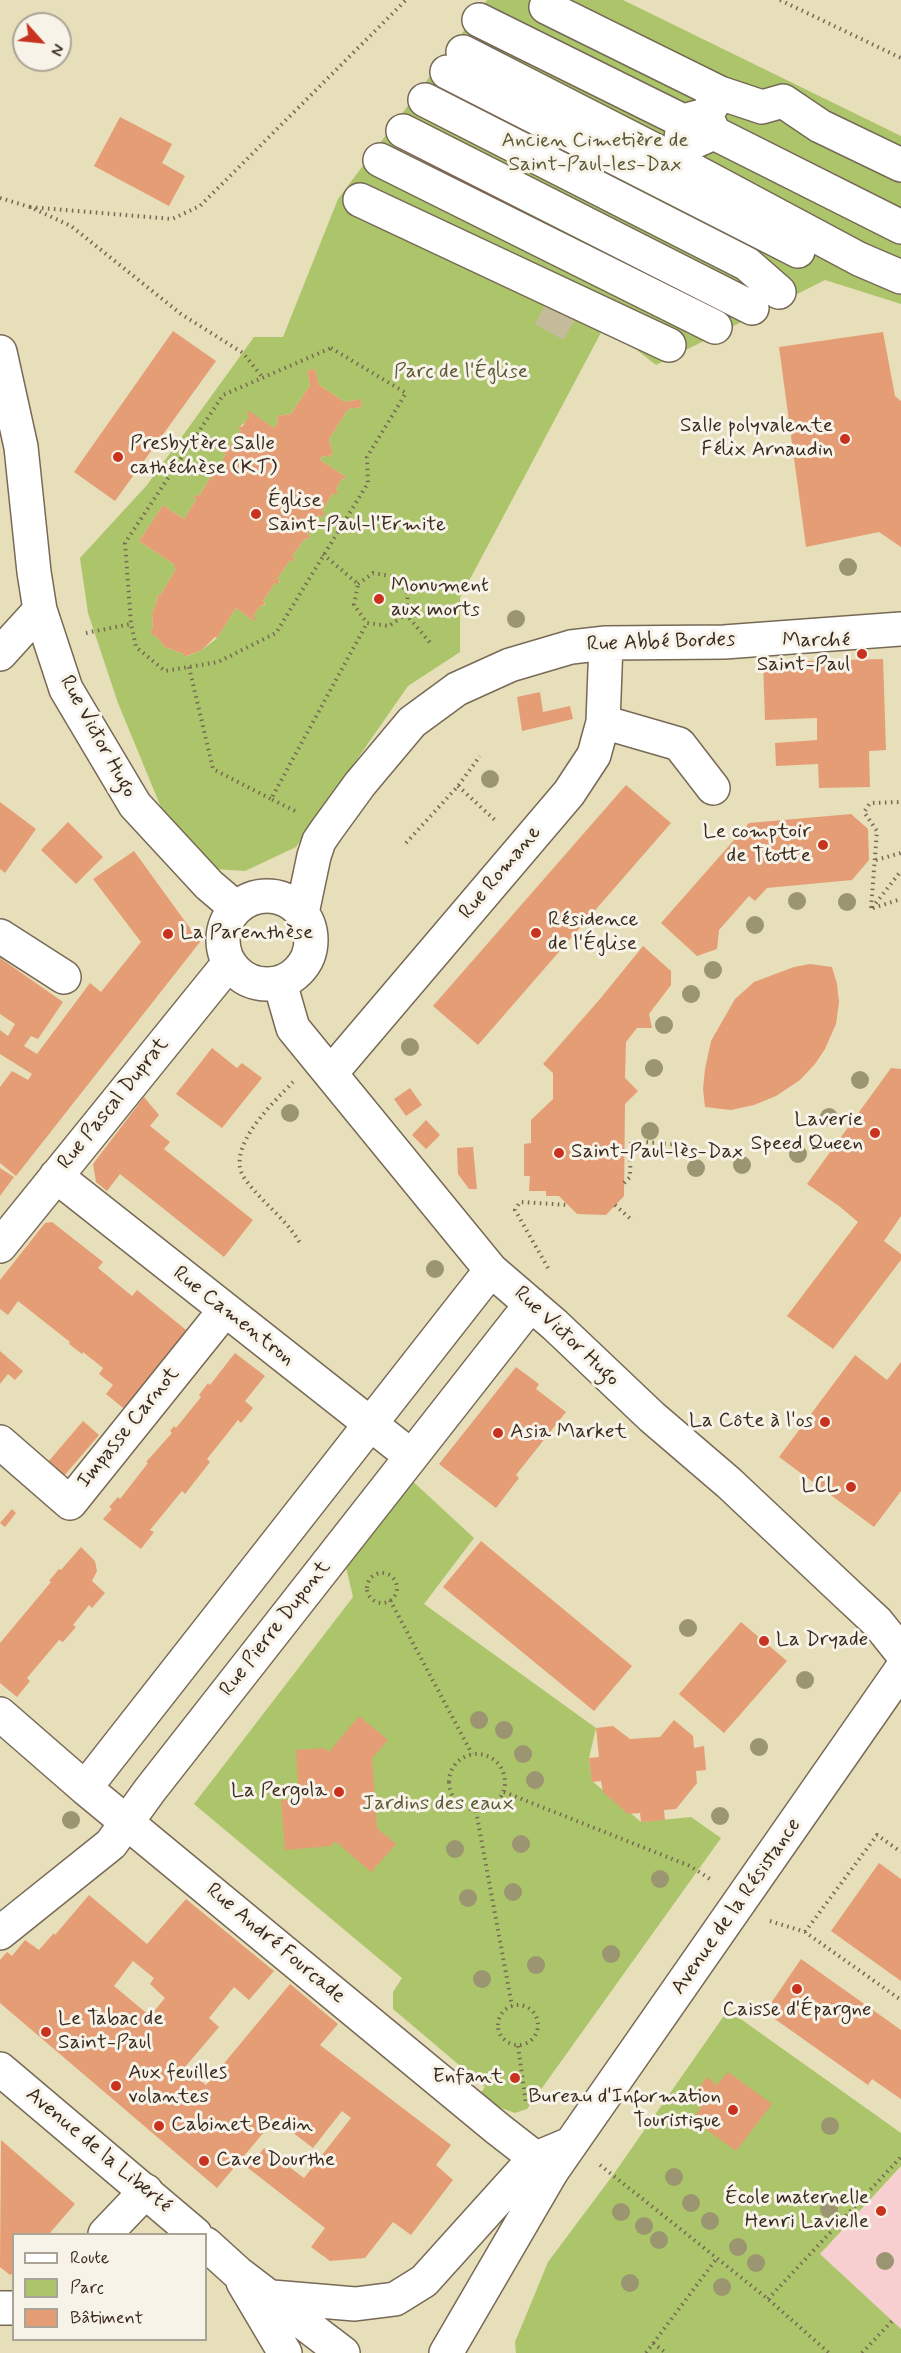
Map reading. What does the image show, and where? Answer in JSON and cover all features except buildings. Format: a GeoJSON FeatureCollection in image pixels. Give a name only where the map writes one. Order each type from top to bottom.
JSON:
{"type":"FeatureCollection","features":[{"type":"Feature","properties":{"kind":"street"},"geometry":{"type":"LineString","coordinates":[[546,7],[842,274]]}},
{"type":"Feature","properties":{"kind":"street"},"geometry":{"type":"LineString","coordinates":[[479,20],[690,135],[901,227]]}},
{"type":"Feature","properties":{"kind":"street"},"geometry":{"type":"LineString","coordinates":[[455,62],[690,135],[859,259],[901,277]]}},
{"type":"Feature","properties":{"kind":"street"},"geometry":{"type":"LineString","coordinates":[[403,131],[614,238],[765,300],[747,264],[425,100]]}},
{"type":"Feature","properties":{"kind":"street"},"geometry":{"type":"LineString","coordinates":[[566,302],[690,135],[783,101],[820,126],[901,165]]}},
{"type":"Feature","properties":{"kind":"street"},"geometry":{"type":"LineString","coordinates":[[380,160],[715,327]]}},
{"type":"Feature","properties":{"kind":"street"},"geometry":{"type":"LineString","coordinates":[[360,200],[566,302],[669,345]]}},
{"type":"Feature","properties":{"kind":"street","name":"Rue Victor Hugo"},"geometry":{"type":"LineString","coordinates":[[0,352],[21,447],[40,610],[66,689],[135,805],[209,885],[236,908]]}},
{"type":"Feature","properties":{"kind":"street"},"geometry":{"type":"LineString","coordinates":[[0,654],[40,610]]}},
{"type":"Feature","properties":{"kind":"street","name":"Rue Abbé Bordes"},"geometry":{"type":"LineString","coordinates":[[302,913],[314,856],[328,828],[360,784],[412,722],[457,689],[510,665],[571,647],[606,644],[724,642],[901,629]]}},
{"type":"Feature","properties":{"kind":"street","name":"Rue Romane"},"geometry":{"type":"LineString","coordinates":[[325,1066],[524,847],[569,793],[594,755],[603,722],[606,644]]}},
{"type":"Feature","properties":{"kind":"street"},"geometry":{"type":"LineString","coordinates":[[603,722],[679,744],[713,788]]}},
{"type":"Feature","properties":{"kind":"street"},"geometry":{"type":"LineString","coordinates":[[258,896],[273,896],[291,902],[302,913],[311,930],[311,950],[305,964],[294,976],[280,983],[265,985],[250,982],[238,975],[225,955],[223,940],[225,924],[236,908],[258,896]]}},
{"type":"Feature","properties":{"kind":"street"},"geometry":{"type":"LineString","coordinates":[[0,936],[64,977]]}},
{"type":"Feature","properties":{"kind":"street","name":"Rue Pascal Duprat"},"geometry":{"type":"LineString","coordinates":[[0,1246],[229,963]]}},
{"type":"Feature","properties":{"kind":"street","name":"Rue Victor Hugo"},"geometry":{"type":"LineString","coordinates":[[280,983],[293,1028],[491,1270],[848,1593],[878,1622],[901,1652]]}},
{"type":"Feature","properties":{"kind":"street","name":"Rue Camentron"},"geometry":{"type":"LineString","coordinates":[[56,1176],[411,1456]]}},
{"type":"Feature","properties":{"kind":"street"},"geometry":{"type":"LineString","coordinates":[[85,1788],[491,1270]]}},
{"type":"Feature","properties":{"kind":"street","name":"Rue Pierre Dupont"},"geometry":{"type":"LineString","coordinates":[[0,1933],[111,1844],[127,1820],[531,1304]]}},
{"type":"Feature","properties":{"kind":"street","name":"Impasse Carnot"},"geometry":{"type":"LineString","coordinates":[[0,1442],[70,1503],[225,1310]]}},
{"type":"Feature","properties":{"kind":"street","name":"Avenue de la Résistance"},"geometry":{"type":"LineString","coordinates":[[272,2297],[355,2304],[395,2299],[424,2281],[543,2165],[572,2144],[901,1670]]}},
{"type":"Feature","properties":{"kind":"street","name":"Rue André Fourcade"},"geometry":{"type":"LineString","coordinates":[[0,1714],[85,1788],[127,1820],[543,2165]]}},
{"type":"Feature","properties":{"kind":"street","name":"Avenue de la Liberté"},"geometry":{"type":"LineString","coordinates":[[0,2069],[193,2233]]}},
{"type":"Feature","properties":{"kind":"street","name":"Avenue de la Résistance"},"geometry":{"type":"LineString","coordinates":[[446,2353],[543,2165]]}},
{"type":"Feature","properties":{"kind":"street"},"geometry":{"type":"LineString","coordinates":[[107,2233],[146,2191]]}},
{"type":"Feature","properties":{"kind":"street"},"geometry":{"type":"LineString","coordinates":[[207,2245],[238,2273],[343,2353]]}},
{"type":"Feature","properties":{"kind":"street"},"geometry":{"type":"LineString","coordinates":[[238,2273],[285,2353]]}},
{"type":"Feature","properties":{"kind":"path"},"geometry":{"type":"LineString","coordinates":[[30,207],[172,219],[200,206],[406,0]]}},
{"type":"Feature","properties":{"kind":"path"},"geometry":{"type":"LineString","coordinates":[[780,0],[901,58]]}},
{"type":"Feature","properties":{"kind":"path"},"geometry":{"type":"LineString","coordinates":[[0,198],[30,207],[71,226],[181,314],[243,353],[263,378]]}},
{"type":"Feature","properties":{"kind":"path"},"geometry":{"type":"LineString","coordinates":[[331,348],[406,393],[367,457],[368,483],[276,633],[218,662],[165,671],[136,647],[131,624],[125,543],[223,395],[263,378],[331,348]]}},
{"type":"Feature","properties":{"kind":"path"},"geometry":{"type":"LineString","coordinates":[[323,554],[358,584]]}},
{"type":"Feature","properties":{"kind":"path"},"geometry":{"type":"LineString","coordinates":[[406,614],[389,626],[367,623],[354,605],[358,584],[373,573],[395,577],[408,594],[406,614],[432,645]]}},
{"type":"Feature","properties":{"kind":"path"},"geometry":{"type":"LineString","coordinates":[[271,799],[367,623]]}},
{"type":"Feature","properties":{"kind":"path"},"geometry":{"type":"LineString","coordinates":[[82,634],[131,624]]}},
{"type":"Feature","properties":{"kind":"path"},"geometry":{"type":"LineString","coordinates":[[189,667],[213,770],[328,828]]}},
{"type":"Feature","properties":{"kind":"path"},"geometry":{"type":"LineString","coordinates":[[406,843],[458,786],[480,756]]}},
{"type":"Feature","properties":{"kind":"path"},"geometry":{"type":"LineString","coordinates":[[458,786],[524,847]]}},
{"type":"Feature","properties":{"kind":"path"},"geometry":{"type":"LineString","coordinates":[[871,908],[877,831],[864,812],[868,804],[901,802]]}},
{"type":"Feature","properties":{"kind":"path"},"geometry":{"type":"LineString","coordinates":[[875,860],[901,853]]}},
{"type":"Feature","properties":{"kind":"path"},"geometry":{"type":"LineString","coordinates":[[871,908],[901,871]]}},
{"type":"Feature","properties":{"kind":"path"},"geometry":{"type":"LineString","coordinates":[[871,908],[901,899]]}},
{"type":"Feature","properties":{"kind":"path"},"geometry":{"type":"LineString","coordinates":[[301,1245],[293,1230],[244,1177],[239,1163],[244,1144],[257,1121],[299,1075],[325,1066]]}},
{"type":"Feature","properties":{"kind":"path"},"geometry":{"type":"LineString","coordinates":[[624,1183],[630,1177],[631,1141],[682,1144]]}},
{"type":"Feature","properties":{"kind":"path"},"geometry":{"type":"LineString","coordinates":[[550,1272],[515,1210],[520,1202],[568,1205]]}},
{"type":"Feature","properties":{"kind":"path"},"geometry":{"type":"LineString","coordinates":[[615,1205],[633,1221]]}},
{"type":"Feature","properties":{"kind":"path"},"geometry":{"type":"LineString","coordinates":[[386,1573],[394,1579],[397,1588],[394,1597],[390,1600],[380,1603],[371,1599],[367,1589],[372,1576],[386,1573]]}},
{"type":"Feature","properties":{"kind":"path"},"geometry":{"type":"LineString","coordinates":[[390,1600],[472,1754]]}},
{"type":"Feature","properties":{"kind":"path"},"geometry":{"type":"LineString","coordinates":[[472,1754],[489,1756],[502,1767],[505,1775],[504,1792],[500,1800],[493,1806],[477,1811],[467,1809],[453,1798],[448,1780],[456,1763],[472,1754]]}},
{"type":"Feature","properties":{"kind":"path"},"geometry":{"type":"LineString","coordinates":[[504,1792],[690,1866],[774,1924],[805,1932],[901,2001]]}},
{"type":"Feature","properties":{"kind":"path"},"geometry":{"type":"LineString","coordinates":[[477,1811],[512,2006]]}},
{"type":"Feature","properties":{"kind":"path"},"geometry":{"type":"LineString","coordinates":[[805,1932],[877,1835],[901,1852]]}},
{"type":"Feature","properties":{"kind":"path"},"geometry":{"type":"LineString","coordinates":[[512,2006],[531,2010],[537,2022],[537,2029],[531,2041],[518,2046],[506,2042],[499,2032],[498,2025],[502,2013],[512,2006]]}},
{"type":"Feature","properties":{"kind":"path"},"geometry":{"type":"LineString","coordinates":[[518,2046],[527,2109]]}},
{"type":"Feature","properties":{"kind":"path"},"geometry":{"type":"LineString","coordinates":[[572,2144],[768,2299],[829,2353]]}},
{"type":"Feature","properties":{"kind":"path"},"geometry":{"type":"LineString","coordinates":[[768,2299],[901,2157]]}},
{"type":"Feature","properties":{"kind":"path"},"geometry":{"type":"LineString","coordinates":[[646,2353],[717,2258]]}},
{"type":"Feature","properties":{"kind":"path"},"geometry":{"type":"LineString","coordinates":[[862,2353],[892,2321]]}},
{"type":"Feature","properties":{"kind":"path"},"geometry":{"type":"LineString","coordinates":[[654,2343],[666,2353]]}},
{"type":"Feature","properties":{"kind":"shaded area","name":"École maternelle Henri Lavielle"},"geometry":{"type":"Polygon","coordinates":[[[901,2167],[901,2329],[820,2254],[901,2167]]]}},
{"type":"Feature","properties":{"kind":"green space"},"geometry":{"type":"Polygon","coordinates":[[[487,0],[623,0],[901,136],[901,304],[825,280],[656,365],[605,325],[460,598],[460,652],[408,686],[296,847],[245,871],[215,869],[172,834],[118,703],[88,613],[80,558],[147,485],[254,337],[283,337],[338,199],[487,0]],[[315,369],[307,371],[310,385],[291,414],[277,416],[278,422],[274,428],[249,412],[247,420],[238,428],[241,430],[227,450],[223,452],[226,454],[214,474],[210,472],[211,477],[199,496],[196,495],[194,498],[196,500],[184,519],[163,505],[139,541],[175,565],[176,569],[161,594],[156,597],[158,598],[152,614],[152,635],[155,635],[165,647],[184,654],[185,657],[202,650],[217,638],[236,608],[254,621],[253,616],[261,605],[264,606],[263,601],[275,583],[280,581],[277,579],[290,560],[293,562],[295,559],[292,557],[305,538],[307,540],[310,536],[307,534],[319,515],[322,517],[324,513],[322,511],[333,493],[338,491],[336,489],[342,478],[344,480],[346,477],[320,460],[321,457],[333,455],[329,439],[348,409],[362,407],[360,399],[345,402],[319,385],[315,369]]]}},
{"type":"Feature","properties":{"kind":"green space","name":"Jardins des eaux"},"geometry":{"type":"Polygon","coordinates":[[[408,1477],[474,1538],[424,1604],[596,1728],[589,1758],[592,1781],[641,1822],[691,1817],[721,1838],[527,2109],[515,2113],[476,2099],[485,2087],[393,2009],[393,1992],[402,1978],[194,1804],[353,1597],[344,1559],[408,1477]]]}},
{"type":"Feature","properties":{"kind":"green space"},"geometry":{"type":"Polygon","coordinates":[[[728,2010],[901,2133],[901,2166],[820,2254],[901,2329],[901,2353],[516,2353],[515,2342],[548,2262],[613,2175],[728,2010]]]}},
{"type":"Feature","properties":{"kind":"tunnel"},"geometry":{"type":"LineString","coordinates":[[549,332],[564,305]]}},
{"type":"Feature","properties":{"kind":"place","name":"Salle polyvalente Félix Arnaudin"},"geometry":{"type":"Point","coordinates":[845,439]}},
{"type":"Feature","properties":{"kind":"place","name":"Presbytère Salle cathéchèse (KT)"},"geometry":{"type":"Point","coordinates":[118,457]}},
{"type":"Feature","properties":{"kind":"place","name":"Église Saint-Paul-l'Ermite"},"geometry":{"type":"Point","coordinates":[256,514]}},
{"type":"Feature","properties":{"kind":"place","name":"Monument aux morts"},"geometry":{"type":"Point","coordinates":[379,599]}},
{"type":"Feature","properties":{"kind":"place","name":"Marché Saint-Paul"},"geometry":{"type":"Point","coordinates":[862,654]}},
{"type":"Feature","properties":{"kind":"place","name":"Le comptoir de Ttotte"},"geometry":{"type":"Point","coordinates":[823,845]}},
{"type":"Feature","properties":{"kind":"place","name":"Résidence de l'Église"},"geometry":{"type":"Point","coordinates":[536,933]}},
{"type":"Feature","properties":{"kind":"place","name":"La Parenthèse"},"geometry":{"type":"Point","coordinates":[168,934]}},
{"type":"Feature","properties":{"kind":"place","name":"Laverie Speed Queen"},"geometry":{"type":"Point","coordinates":[875,1133]}},
{"type":"Feature","properties":{"kind":"place","name":"Saint-Paul-lès-Dax"},"geometry":{"type":"Point","coordinates":[559,1153]}},
{"type":"Feature","properties":{"kind":"place","name":"La Côte à l'os"},"geometry":{"type":"Point","coordinates":[825,1422]}},
{"type":"Feature","properties":{"kind":"place","name":"Asia Market"},"geometry":{"type":"Point","coordinates":[498,1433]}},
{"type":"Feature","properties":{"kind":"place","name":"LCL"},"geometry":{"type":"Point","coordinates":[851,1487]}},
{"type":"Feature","properties":{"kind":"place","name":"La Dryade"},"geometry":{"type":"Point","coordinates":[764,1641]}},
{"type":"Feature","properties":{"kind":"place","name":"La Pergola"},"geometry":{"type":"Point","coordinates":[339,1792]}},
{"type":"Feature","properties":{"kind":"place","name":"Caisse d'Épargne"},"geometry":{"type":"Point","coordinates":[797,1989]}},
{"type":"Feature","properties":{"kind":"place","name":"Le Tabac de Saint-Paul"},"geometry":{"type":"Point","coordinates":[46,2032]}},
{"type":"Feature","properties":{"kind":"place","name":"Enfant"},"geometry":{"type":"Point","coordinates":[515,2078]}},
{"type":"Feature","properties":{"kind":"place","name":"Aux feuilles volantes"},"geometry":{"type":"Point","coordinates":[116,2086]}},
{"type":"Feature","properties":{"kind":"place","name":"Bureau d'Information Touristique"},"geometry":{"type":"Point","coordinates":[733,2110]}},
{"type":"Feature","properties":{"kind":"place","name":"Cabinet Bedin"},"geometry":{"type":"Point","coordinates":[159,2126]}},
{"type":"Feature","properties":{"kind":"place","name":"Cave Dourthe"},"geometry":{"type":"Point","coordinates":[204,2161]}},
{"type":"Feature","properties":{"kind":"place","name":"École maternelle Henri Lavielle"},"geometry":{"type":"Point","coordinates":[881,2211]}},
{"type":"Feature","properties":{"kind":"park label","name":"Ancien Cimetière de Saint-Paul-les-Dax"},"geometry":{"type":"Point","coordinates":[595,154]}},
{"type":"Feature","properties":{"kind":"park label","name":"Parc de l'Église"},"geometry":{"type":"Point","coordinates":[461,373]}}]}
